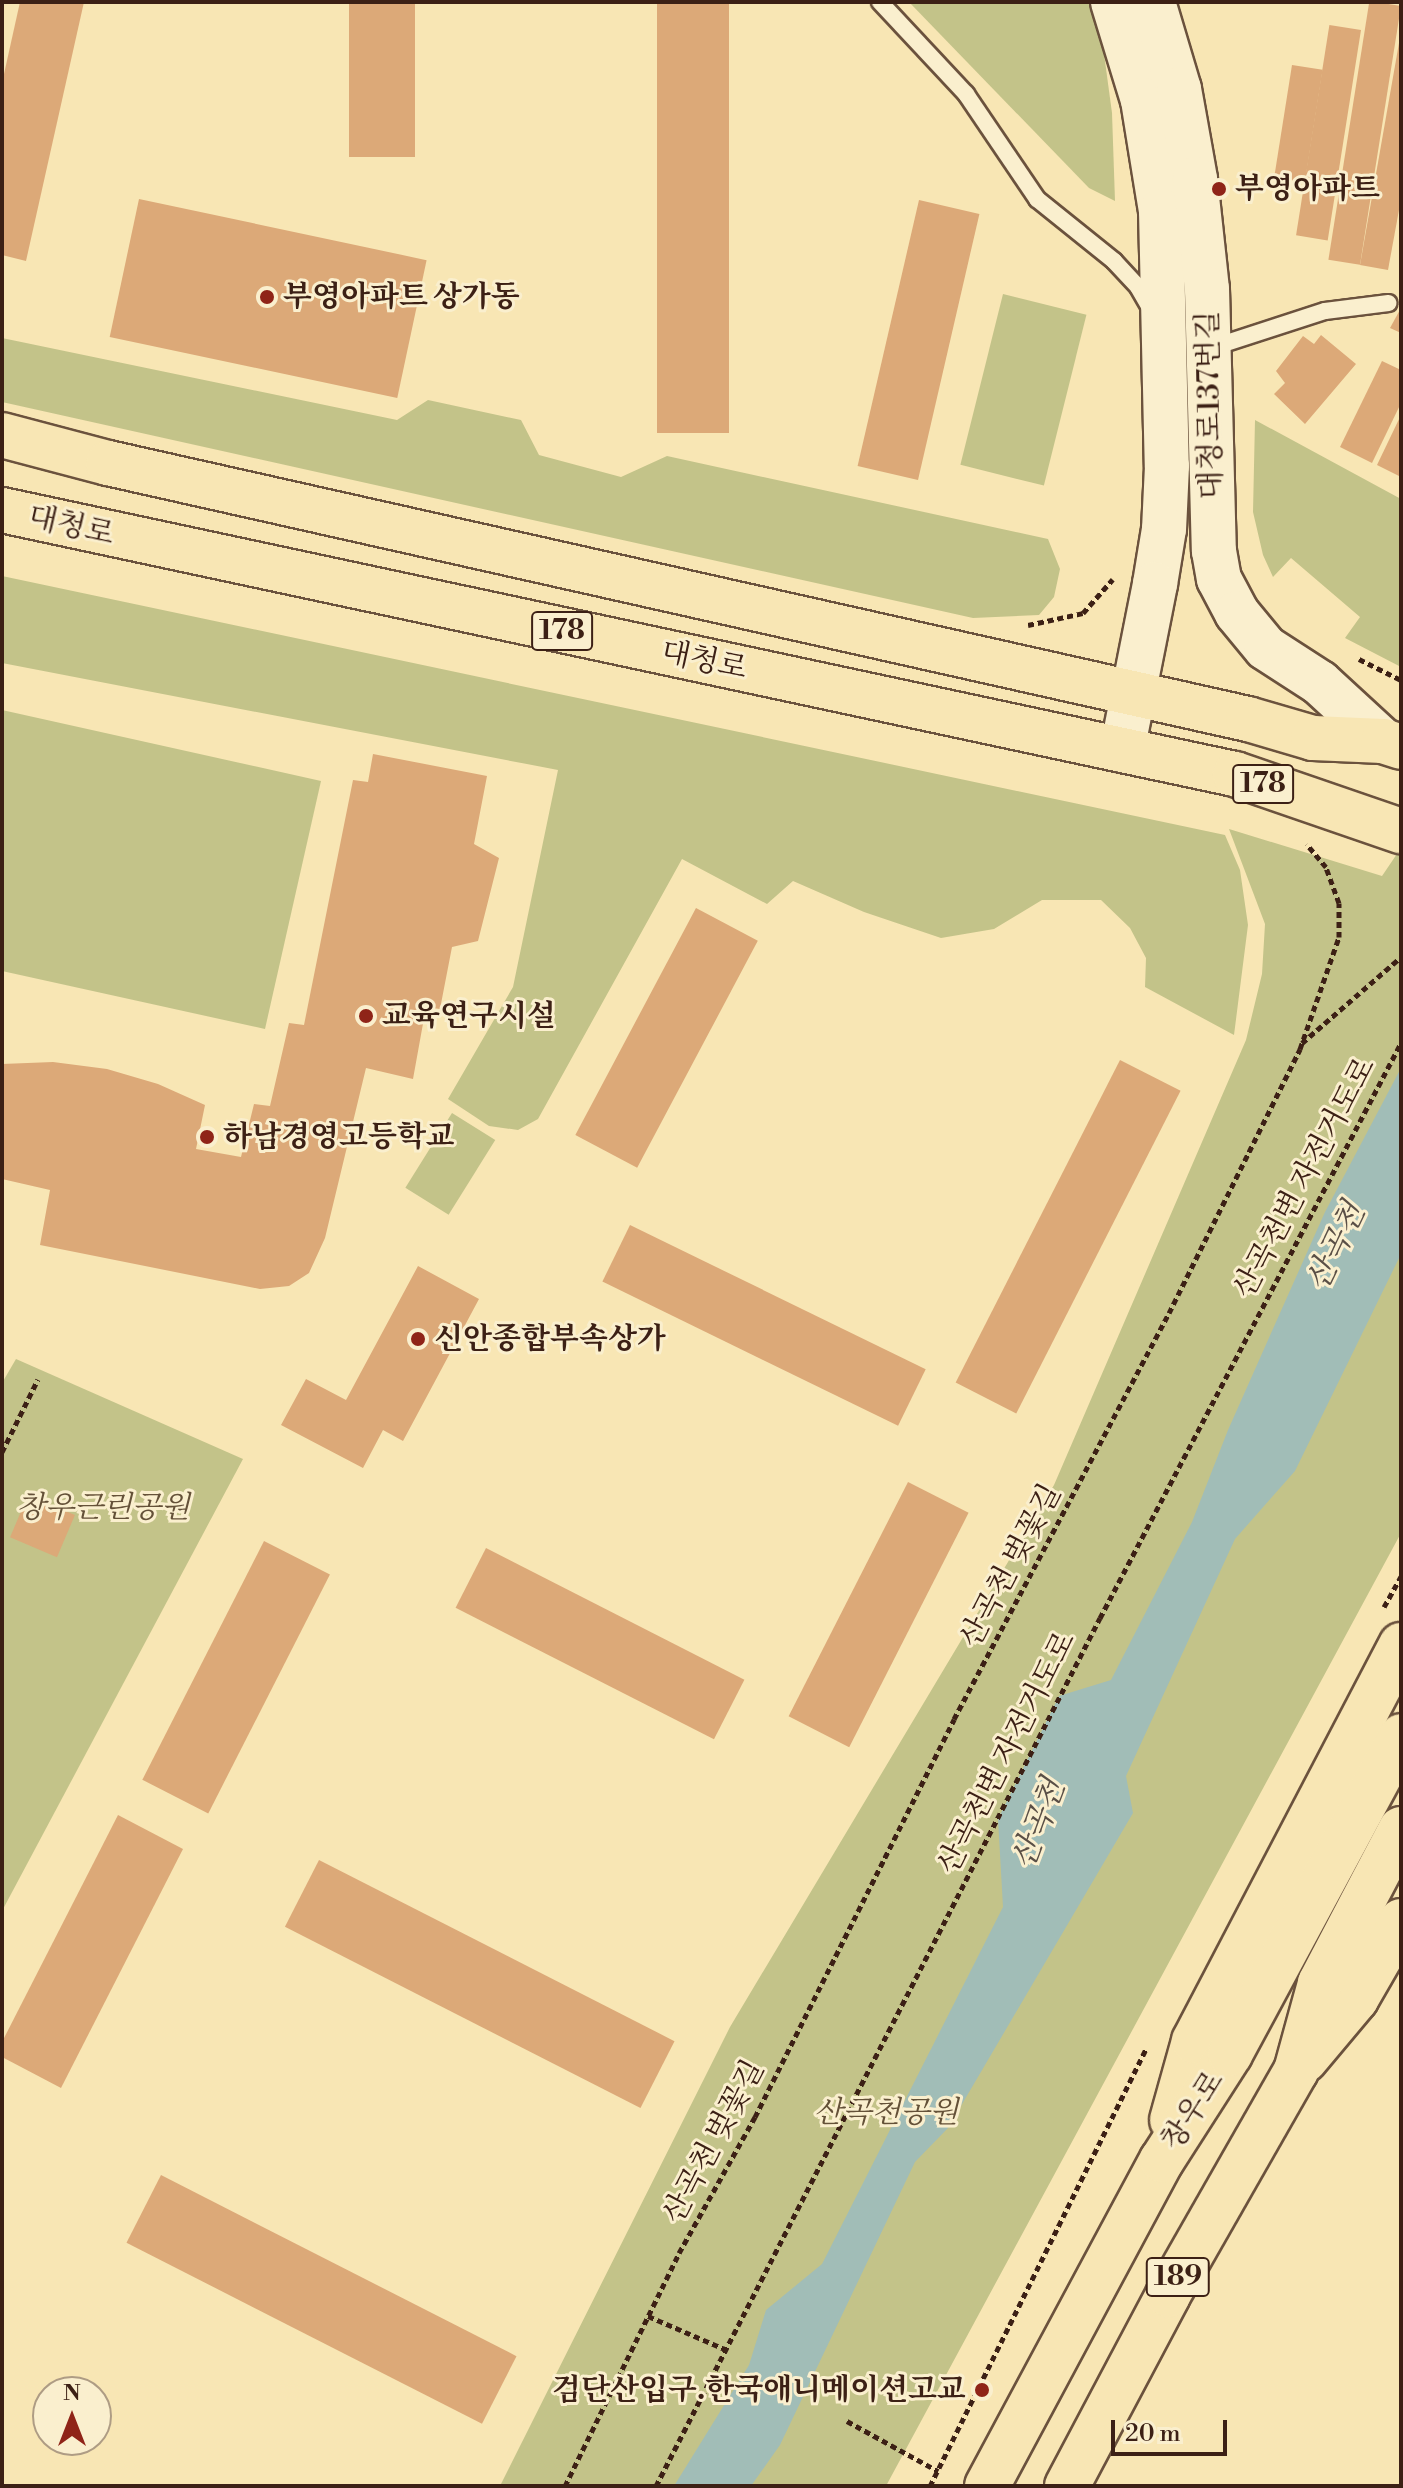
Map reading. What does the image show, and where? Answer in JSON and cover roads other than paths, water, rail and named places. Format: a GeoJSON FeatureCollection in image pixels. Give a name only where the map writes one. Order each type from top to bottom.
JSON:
{"type":"FeatureCollection","features":[{"type":"Feature","properties":{"kind":"main road","name":"대청로137번길"},"geometry":{"type":"LineString","coordinates":[[1113,2],[1143,100],[1161,211],[1167,466],[1164,529],[1122,750]]}},
{"type":"Feature","properties":{"kind":"main road","name":"대청로137번길"},"geometry":{"type":"LineString","coordinates":[[1153,2],[1179,89],[1195,179],[1210,348],[1214,551],[1227,597],[1266,648],[1320,683],[1392,744]]}},
{"type":"Feature","properties":{"kind":"main road","name":"대청로"},"geometry":{"type":"LineString","coordinates":[[2,435],[123,467],[1248,719],[1313,738],[1392,744]]}},
{"type":"Feature","properties":{"kind":"main road","name":"대청로"},"geometry":{"type":"LineString","coordinates":[[2,510],[1235,774],[1401,831]]}},
{"type":"Feature","properties":{"kind":"main road"},"geometry":{"type":"LineString","coordinates":[[1162,2160],[1194,2041],[1401,1645]]}},
{"type":"Feature","properties":{"kind":"main road","name":"창우로"},"geometry":{"type":"LineString","coordinates":[[987,2486],[1162,2160],[1230,2054],[1401,1736]]}},
{"type":"Feature","properties":{"kind":"main road","name":"189"},"geometry":{"type":"LineString","coordinates":[[1067,2486],[1168,2295],[1296,2071],[1320,1983],[1401,1829]]}},
{"type":"Feature","properties":{"kind":"main road"},"geometry":{"type":"LineString","coordinates":[[1296,2071],[1356,1999],[1401,1921]]}},
{"type":"Feature","properties":{"kind":"lane"},"geometry":{"type":"LineString","coordinates":[[880,2],[966,94],[1037,199],[1114,261],[1138,287],[1165,334]]}},
{"type":"Feature","properties":{"kind":"lane"},"geometry":{"type":"LineString","coordinates":[[1210,348],[1325,311],[1388,303]]}},
{"type":"Feature","properties":{"kind":"water","name":"산곡천"},"geometry":{"type":"Polygon","coordinates":[[[1401,1068],[1401,1254],[1295,1471],[1235,1539],[1126,1776],[1133,1813],[948,2128],[915,2162],[780,2445],[751,2486],[674,2486],[749,2365],[766,2310],[822,2264],[1003,1907],[998,1819],[1059,1696],[1111,1680],[1192,1522],[1228,1430],[1325,1212],[1401,1068]]]}},
{"type":"Feature","properties":{"kind":"place","name":"부영아파트"},"geometry":{"type":"Point","coordinates":[1219,189]}},
{"type":"Feature","properties":{"kind":"place","name":"부영아파트 상가동"},"geometry":{"type":"Point","coordinates":[267,297]}},
{"type":"Feature","properties":{"kind":"place","name":"교육연구시설"},"geometry":{"type":"Point","coordinates":[366,1016]}},
{"type":"Feature","properties":{"kind":"place","name":"하남경영고등학교"},"geometry":{"type":"Point","coordinates":[207,1137]}},
{"type":"Feature","properties":{"kind":"place","name":"신안종합부속상가"},"geometry":{"type":"Point","coordinates":[418,1339]}},
{"type":"Feature","properties":{"kind":"place","name":"검단산입구.한국애니메이션고교"},"geometry":{"type":"Point","coordinates":[982,2390]}},
{"type":"Feature","properties":{"kind":"park label","name":"창우근린공원"},"geometry":{"type":"Point","coordinates":[103,1508]}},
{"type":"Feature","properties":{"kind":"park label","name":"산곡천공원"},"geometry":{"type":"Point","coordinates":[886,2113]}}]}
